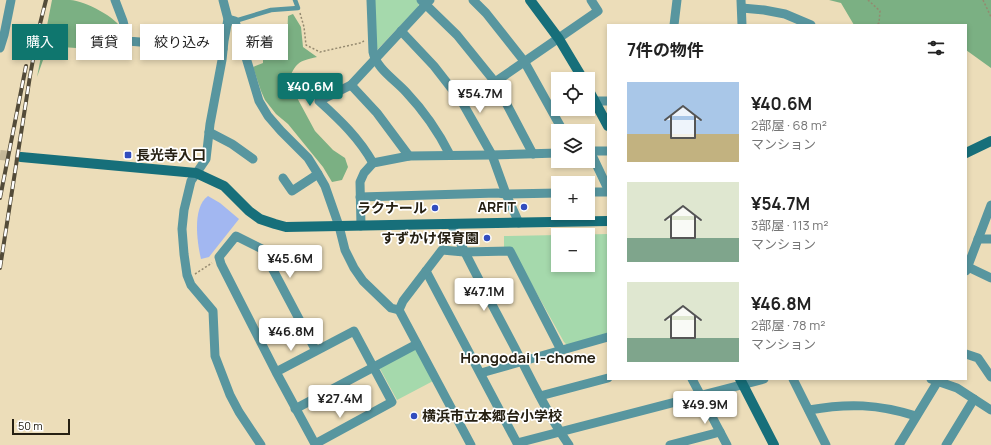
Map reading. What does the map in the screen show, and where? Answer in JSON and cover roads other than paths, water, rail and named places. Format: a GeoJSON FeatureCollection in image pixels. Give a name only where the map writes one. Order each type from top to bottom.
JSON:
{"type":"FeatureCollection","features":[{"type":"Feature","properties":{"kind":"street"},"geometry":{"type":"LineString","coordinates":[[0,48],[11,0]]}},
{"type":"Feature","properties":{"kind":"street"},"geometry":{"type":"LineString","coordinates":[[115,0],[123,21],[128,41],[140,42]]}},
{"type":"Feature","properties":{"kind":"street"},"geometry":{"type":"LineString","coordinates":[[223,0],[259,101],[268,116],[308,158],[318,174],[339,226],[345,250],[354,268],[363,281],[391,308],[399,310],[471,445]]}},
{"type":"Feature","properties":{"kind":"street"},"geometry":{"type":"LineString","coordinates":[[371,0],[374,60],[406,92],[430,123],[450,155]]}},
{"type":"Feature","properties":{"kind":"street"},"geometry":{"type":"LineString","coordinates":[[473,0],[486,13],[524,61],[559,124]]}},
{"type":"Feature","properties":{"kind":"street"},"geometry":{"type":"LineString","coordinates":[[530,0],[559,39],[579,72]]}},
{"type":"Feature","properties":{"kind":"street"},"geometry":{"type":"LineString","coordinates":[[462,102],[495,82],[598,11],[591,0]]}},
{"type":"Feature","properties":{"kind":"street"},"geometry":{"type":"LineString","coordinates":[[674,24],[678,0]]}},
{"type":"Feature","properties":{"kind":"street"},"geometry":{"type":"LineString","coordinates":[[373,162],[350,130],[319,101],[351,85],[401,31],[426,1],[495,82],[533,154]]}},
{"type":"Feature","properties":{"kind":"street"},"geometry":{"type":"LineString","coordinates":[[742,24],[742,4],[785,14],[809,24]]}},
{"type":"Feature","properties":{"kind":"street"},"geometry":{"type":"LineString","coordinates":[[224,45],[231,20]]}},
{"type":"Feature","properties":{"kind":"street"},"geometry":{"type":"LineString","coordinates":[[401,31],[434,66],[462,102],[492,155],[506,194],[519,223]]}},
{"type":"Feature","properties":{"kind":"street"},"geometry":{"type":"LineString","coordinates":[[222,60],[209,132],[206,159],[191,181],[183,218],[183,243],[186,275],[191,285],[213,311],[215,356],[230,395],[239,412],[261,445]]}},
{"type":"Feature","properties":{"kind":"street"},"geometry":{"type":"LineString","coordinates":[[351,85],[377,113],[409,156]]}},
{"type":"Feature","properties":{"kind":"street"},"geometry":{"type":"LineString","coordinates":[[595,101],[607,101]]}},
{"type":"Feature","properties":{"kind":"street"},"geometry":{"type":"LineString","coordinates":[[595,103],[607,124]]}},
{"type":"Feature","properties":{"kind":"street"},"geometry":{"type":"LineString","coordinates":[[209,132],[232,144],[253,159]]}},
{"type":"Feature","properties":{"kind":"street"},"geometry":{"type":"LineString","coordinates":[[967,153],[991,141]]}},
{"type":"Feature","properties":{"kind":"street"},"geometry":{"type":"LineString","coordinates":[[595,151],[607,151]]}},
{"type":"Feature","properties":{"kind":"street"},"geometry":{"type":"LineString","coordinates":[[361,226],[360,182],[364,173],[373,162],[409,156],[551,153]]}},
{"type":"Feature","properties":{"kind":"street"},"geometry":{"type":"LineString","coordinates":[[21,157],[196,173],[224,186],[249,211],[260,219],[286,227],[607,221]]}},
{"type":"Feature","properties":{"kind":"street"},"geometry":{"type":"LineString","coordinates":[[595,163],[607,188]]}},
{"type":"Feature","properties":{"kind":"street"},"geometry":{"type":"LineString","coordinates":[[283,178],[292,191],[318,174]]}},
{"type":"Feature","properties":{"kind":"street"},"geometry":{"type":"LineString","coordinates":[[595,191],[607,190]]}},
{"type":"Feature","properties":{"kind":"street"},"geometry":{"type":"LineString","coordinates":[[360,197],[497,193],[551,193]]}},
{"type":"Feature","properties":{"kind":"street"},"geometry":{"type":"LineString","coordinates":[[991,205],[967,269],[991,278]]}},
{"type":"Feature","properties":{"kind":"street"},"geometry":{"type":"LineString","coordinates":[[451,224],[464,252],[540,396],[559,431],[569,445]]}},
{"type":"Feature","properties":{"kind":"street"},"geometry":{"type":"LineString","coordinates":[[276,372],[316,351],[354,331],[392,402],[315,444],[276,372],[221,264],[219,257],[236,236],[262,249],[316,351]]}},
{"type":"Feature","properties":{"kind":"street"},"geometry":{"type":"LineString","coordinates":[[978,239],[991,239]]}},
{"type":"Feature","properties":{"kind":"street"},"geometry":{"type":"LineString","coordinates":[[399,310],[403,301],[442,250],[464,252],[510,251],[562,350]]}},
{"type":"Feature","properties":{"kind":"street"},"geometry":{"type":"LineString","coordinates":[[426,271],[481,373],[514,444],[559,431],[701,396],[741,382],[756,380]]}},
{"type":"Feature","properties":{"kind":"street"},"geometry":{"type":"LineString","coordinates":[[481,373],[607,337]]}},
{"type":"Feature","properties":{"kind":"street"},"geometry":{"type":"LineString","coordinates":[[295,408],[417,344]]}},
{"type":"Feature","properties":{"kind":"street"},"geometry":{"type":"LineString","coordinates":[[967,354],[978,358],[991,377]]}},
{"type":"Feature","properties":{"kind":"street"},"geometry":{"type":"LineString","coordinates":[[540,396],[607,378]]}},
{"type":"Feature","properties":{"kind":"street"},"geometry":{"type":"LineString","coordinates":[[693,380],[727,445]]}},
{"type":"Feature","properties":{"kind":"street"},"geometry":{"type":"LineString","coordinates":[[793,380],[826,445]]}},
{"type":"Feature","properties":{"kind":"street"},"geometry":{"type":"LineString","coordinates":[[899,445],[916,416],[934,380],[957,388],[974,400],[991,409]]}},
{"type":"Feature","properties":{"kind":"street"},"geometry":{"type":"LineString","coordinates":[[741,382],[774,445]]}},
{"type":"Feature","properties":{"kind":"street"},"geometry":{"type":"LineString","coordinates":[[946,445],[974,400]]}},
{"type":"Feature","properties":{"kind":"street"},"geometry":{"type":"LineString","coordinates":[[808,410],[849,405],[871,406],[895,409],[916,416]]}},
{"type":"Feature","properties":{"kind":"street"},"geometry":{"type":"LineString","coordinates":[[670,445],[720,432]]}},
{"type":"Feature","properties":{"kind":"lane"},"geometry":{"type":"LineString","coordinates":[[231,20],[271,10],[298,8],[295,0]]}},
{"type":"Feature","properties":{"kind":"water"},"geometry":{"type":"Polygon","coordinates":[[[208,196],[220,203],[239,219],[209,257],[201,259],[197,234],[198,216],[203,201],[208,196]]]}},
{"type":"Feature","properties":{"kind":"tunnel"},"geometry":{"type":"LineString","coordinates":[[0,155],[21,157]]}},
{"type":"Feature","properties":{"kind":"railway"},"geometry":{"type":"LineString","coordinates":[[0,268],[30,76],[38,32],[46,0]]}},
{"type":"Feature","properties":{"kind":"railway"},"geometry":{"type":"LineString","coordinates":[[0,198],[26,66]]}},
{"type":"Feature","properties":{"kind":"place","name":"長光寺入口"},"geometry":{"type":"Point","coordinates":[128,155]}},
{"type":"Feature","properties":{"kind":"place","name":"ARFIT"},"geometry":{"type":"Point","coordinates":[524,207]}},
{"type":"Feature","properties":{"kind":"place","name":"ラクナール"},"geometry":{"type":"Point","coordinates":[435,208]}},
{"type":"Feature","properties":{"kind":"place","name":"すずかけ保育園"},"geometry":{"type":"Point","coordinates":[487,238]}},
{"type":"Feature","properties":{"kind":"place","name":"横浜市立本郷台小学校"},"geometry":{"type":"Point","coordinates":[414,416]}},
{"type":"Feature","properties":{"kind":"district","name":"Hongodai 1-chome"},"geometry":{"type":"Point","coordinates":[528,358]}}]}
